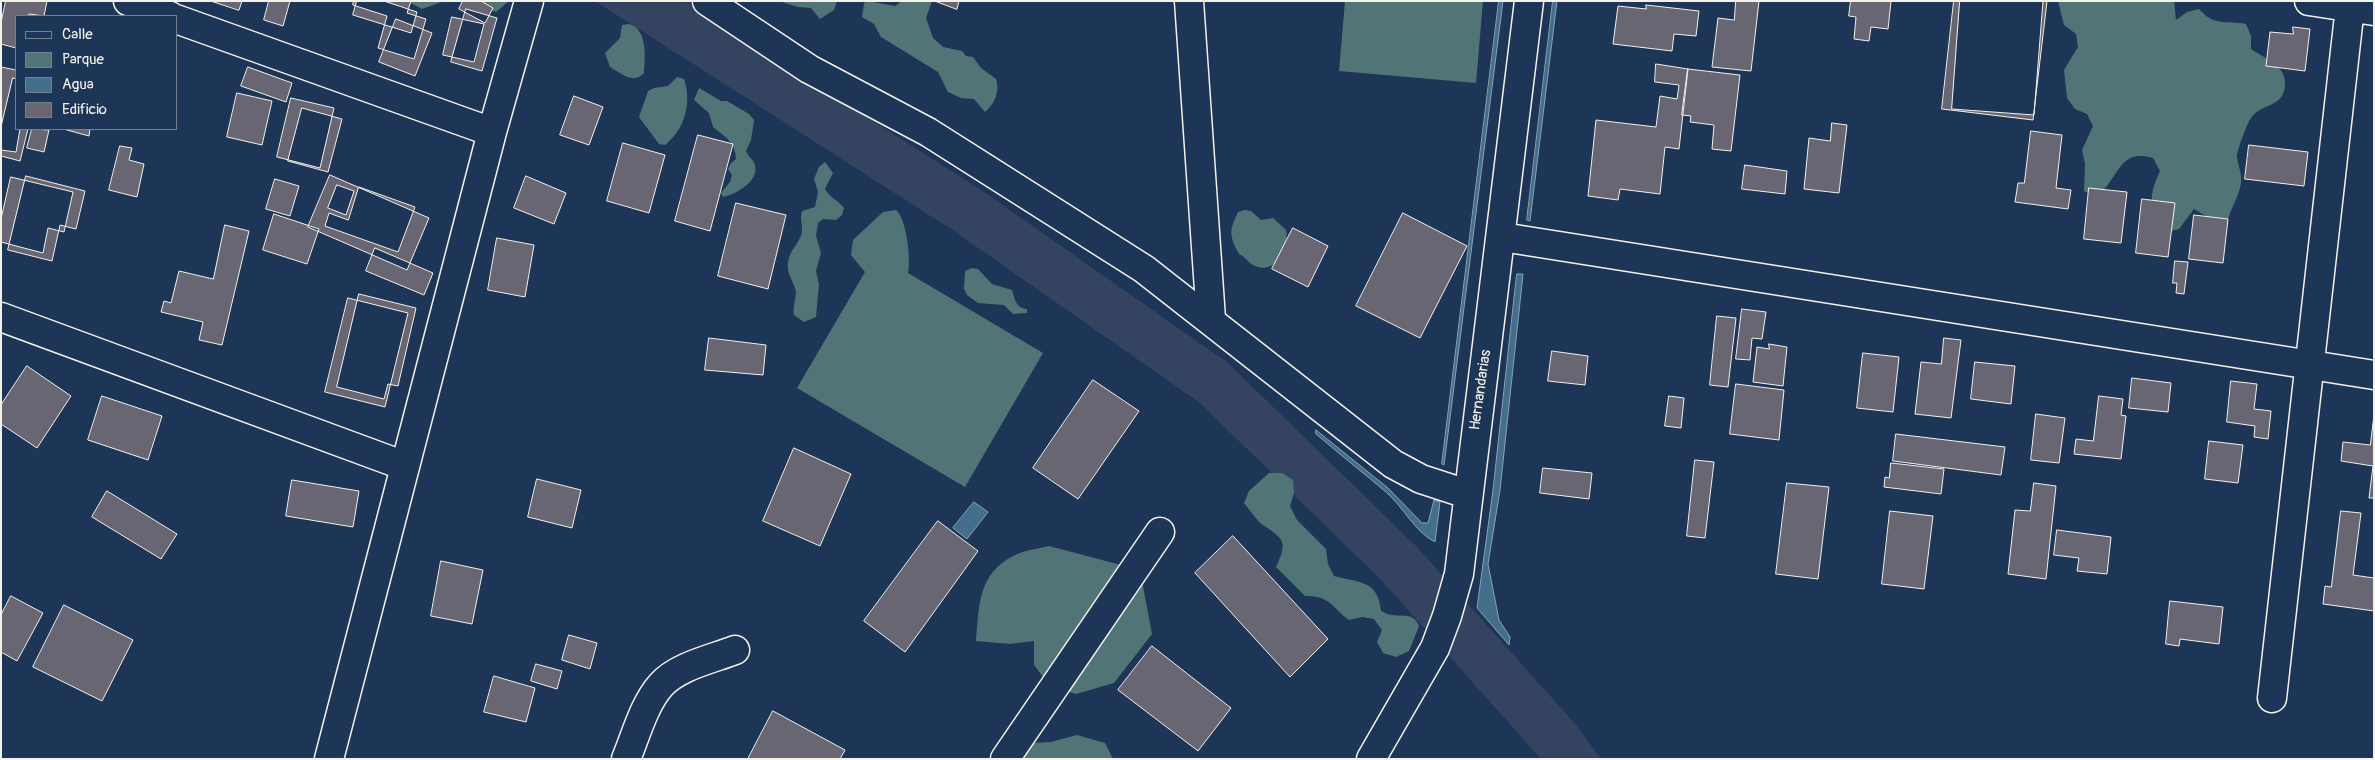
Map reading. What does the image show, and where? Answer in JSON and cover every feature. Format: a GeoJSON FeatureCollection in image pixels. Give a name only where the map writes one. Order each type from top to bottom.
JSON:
{"type":"FeatureCollection","features":[{"type":"Feature","properties":{"kind":"street"},"geometry":{"type":"LineString","coordinates":[[128,1],[167,15]]}},
{"type":"Feature","properties":{"kind":"street"},"geometry":{"type":"LineString","coordinates":[[329,759],[492,132],[529,1]]}},
{"type":"Feature","properties":{"kind":"street"},"geometry":{"type":"LineString","coordinates":[[707,1],[809,69],[928,132],[1144,269],[1211,319],[1393,464],[1421,479],[1468,494]]}},
{"type":"Feature","properties":{"kind":"street"},"geometry":{"type":"LineString","coordinates":[[1189,1],[1211,319]]}},
{"type":"Feature","properties":{"kind":"street","name":"Hernandarias"},"geometry":{"type":"LineString","coordinates":[[1371,759],[1434,648],[1447,616],[1459,574],[1502,237],[1529,1]]}},
{"type":"Feature","properties":{"kind":"street"},"geometry":{"type":"LineString","coordinates":[[2272,698],[2309,364],[2362,9],[2310,1]]}},
{"type":"Feature","properties":{"kind":"street"},"geometry":{"type":"LineString","coordinates":[[178,19],[492,132]]}},
{"type":"Feature","properties":{"kind":"street"},"geometry":{"type":"LineString","coordinates":[[1502,237],[2374,375]]}},
{"type":"Feature","properties":{"kind":"street"},"geometry":{"type":"LineString","coordinates":[[1,317],[405,466]]}},
{"type":"Feature","properties":{"kind":"street"},"geometry":{"type":"LineString","coordinates":[[1005,759],[1160,532]]}},
{"type":"Feature","properties":{"kind":"street"},"geometry":{"type":"LineString","coordinates":[[626,759],[649,706],[661,684],[679,672],[735,650]]}},
{"type":"Feature","properties":{"kind":"shaded area"},"geometry":{"type":"Polygon","coordinates":[[[595,1],[686,1],[984,192],[1228,363],[1417,547],[1577,726],[1601,759],[1541,759],[1383,582],[1200,403],[954,231],[595,1]]]}},
{"type":"Feature","properties":{"kind":"green space"},"geometry":{"type":"Polygon","coordinates":[[[407,1],[444,1],[422,9],[407,1]]]}},
{"type":"Feature","properties":{"kind":"green space"},"geometry":{"type":"Polygon","coordinates":[[[467,1],[509,1],[496,12],[467,1]]]}},
{"type":"Feature","properties":{"kind":"green space"},"geometry":{"type":"Polygon","coordinates":[[[779,1],[837,1],[834,10],[820,19],[811,8],[798,7],[779,1]]]}},
{"type":"Feature","properties":{"kind":"green space"},"geometry":{"type":"Polygon","coordinates":[[[867,1],[895,6],[902,1],[932,1],[926,18],[933,38],[943,47],[962,51],[966,56],[973,57],[981,68],[996,79],[997,93],[989,109],[985,112],[974,99],[961,98],[948,92],[938,72],[881,37],[874,24],[862,17],[864,3],[867,1]]]}},
{"type":"Feature","properties":{"kind":"green space"},"geometry":{"type":"Polygon","coordinates":[[[1345,1],[1483,1],[1476,83],[1339,71],[1345,1]]]}},
{"type":"Feature","properties":{"kind":"green space"},"geometry":{"type":"Polygon","coordinates":[[[2058,1],[2174,1],[2176,20],[2187,12],[2199,9],[2215,21],[2246,24],[2251,36],[2251,49],[2279,68],[2285,79],[2285,86],[2280,98],[2255,113],[2247,125],[2237,154],[2241,176],[2240,188],[2228,219],[2218,223],[2194,209],[2179,229],[2166,232],[2156,215],[2152,202],[2153,189],[2160,171],[2153,158],[2141,156],[2133,157],[2126,161],[2105,189],[2097,196],[2084,191],[2085,164],[2082,150],[2093,126],[2087,114],[2075,109],[2067,98],[2064,70],[2078,47],[2076,34],[2064,25],[2058,1]]]}},
{"type":"Feature","properties":{"kind":"green space"},"geometry":{"type":"Polygon","coordinates":[[[629,24],[640,32],[644,45],[644,73],[636,78],[627,77],[610,67],[605,53],[620,38],[622,25],[629,24]]]}},
{"type":"Feature","properties":{"kind":"green space"},"geometry":{"type":"Polygon","coordinates":[[[677,77],[684,79],[686,88],[687,106],[685,115],[672,139],[665,145],[659,144],[639,117],[648,91],[668,86],[677,77]]]}},
{"type":"Feature","properties":{"kind":"green space"},"geometry":{"type":"Polygon","coordinates":[[[699,88],[721,101],[727,101],[749,114],[754,120],[751,140],[746,151],[755,165],[754,177],[740,190],[723,197],[721,193],[730,182],[732,175],[728,169],[736,159],[734,148],[729,140],[713,127],[709,113],[694,100],[699,88]]]}},
{"type":"Feature","properties":{"kind":"green space"},"geometry":{"type":"Polygon","coordinates":[[[825,162],[833,173],[825,189],[844,208],[842,215],[836,220],[823,219],[818,223],[816,236],[821,253],[816,271],[819,284],[816,317],[804,322],[794,315],[796,291],[789,273],[788,262],[790,254],[802,234],[802,211],[815,207],[818,192],[814,179],[819,167],[825,162]]]}},
{"type":"Feature","properties":{"kind":"green space"},"geometry":{"type":"Polygon","coordinates":[[[896,210],[903,222],[905,231],[908,250],[908,273],[1043,353],[965,487],[797,388],[865,272],[851,255],[853,240],[883,212],[896,210]]]}},
{"type":"Feature","properties":{"kind":"green space"},"geometry":{"type":"Polygon","coordinates":[[[1251,211],[1261,220],[1273,218],[1286,230],[1286,244],[1280,258],[1269,267],[1263,268],[1253,265],[1239,254],[1233,242],[1231,233],[1233,224],[1238,212],[1251,211]]]}},
{"type":"Feature","properties":{"kind":"green space"},"geometry":{"type":"Polygon","coordinates":[[[972,268],[978,269],[992,284],[1012,290],[1016,303],[1020,307],[1027,309],[1027,313],[1013,314],[1004,305],[978,303],[967,295],[964,289],[965,271],[972,268]]]}},
{"type":"Feature","properties":{"kind":"green space"},"geometry":{"type":"Polygon","coordinates":[[[1269,473],[1282,473],[1293,480],[1294,493],[1290,506],[1297,520],[1326,549],[1328,564],[1334,576],[1366,584],[1376,593],[1381,611],[1391,615],[1408,616],[1417,622],[1419,626],[1409,651],[1396,657],[1383,653],[1377,642],[1382,630],[1374,619],[1362,617],[1349,620],[1325,600],[1314,596],[1305,596],[1276,567],[1283,546],[1280,538],[1263,525],[1244,503],[1249,491],[1269,473]]]}},
{"type":"Feature","properties":{"kind":"green space"},"geometry":{"type":"Polygon","coordinates":[[[1049,546],[1140,570],[1152,634],[1114,683],[1076,694],[1050,686],[1034,665],[1034,641],[1010,644],[976,641],[978,615],[983,591],[994,571],[1003,562],[1015,555],[1049,546]]]}},
{"type":"Feature","properties":{"kind":"green space"},"geometry":{"type":"Polygon","coordinates":[[[1077,735],[1105,743],[1113,759],[1022,759],[1031,743],[1051,742],[1077,735]]]}},
{"type":"Feature","properties":{"kind":"water"},"geometry":{"type":"Polygon","coordinates":[[[1499,1],[1503,1],[1444,465],[1442,464],[1499,1]]]}},
{"type":"Feature","properties":{"kind":"water"},"geometry":{"type":"Polygon","coordinates":[[[1553,1],[1557,1],[1530,221],[1527,220],[1553,1]]]}},
{"type":"Feature","properties":{"kind":"water"},"geometry":{"type":"Polygon","coordinates":[[[1517,274],[1523,274],[1500,490],[1488,564],[1499,620],[1510,637],[1509,645],[1477,608],[1493,490],[1517,274]]]}},
{"type":"Feature","properties":{"kind":"water"},"geometry":{"type":"Polygon","coordinates":[[[1316,430],[1388,488],[1422,523],[1428,523],[1434,500],[1440,502],[1435,542],[1421,532],[1387,493],[1316,434],[1316,430]]]}},
{"type":"Feature","properties":{"kind":"water"},"geometry":{"type":"Polygon","coordinates":[[[974,502],[988,512],[967,539],[953,528],[974,502]]]}},
{"type":"Feature","properties":{"kind":"building"},"geometry":{"type":"Polygon","coordinates":[[[6,1],[47,1],[44,15],[15,15],[15,48],[1,44],[1,23],[6,1]]]}},
{"type":"Feature","properties":{"kind":"building"},"geometry":{"type":"Polygon","coordinates":[[[211,1],[242,1],[239,10],[211,1]]]}},
{"type":"Feature","properties":{"kind":"building"},"geometry":{"type":"Polygon","coordinates":[[[269,1],[290,1],[283,26],[264,20],[269,1]]]}},
{"type":"Feature","properties":{"kind":"building"},"geometry":{"type":"Polygon","coordinates":[[[354,1],[411,1],[407,13],[426,19],[414,59],[378,48],[387,16],[353,5],[354,1]]]}},
{"type":"Feature","properties":{"kind":"building"},"geometry":{"type":"Polygon","coordinates":[[[357,1],[384,1],[417,12],[411,33],[353,15],[357,1]]]}},
{"type":"Feature","properties":{"kind":"building"},"geometry":{"type":"Polygon","coordinates":[[[463,1],[481,1],[493,8],[485,23],[459,9],[463,1]]]}},
{"type":"Feature","properties":{"kind":"building"},"geometry":{"type":"Polygon","coordinates":[[[935,1],[959,1],[957,9],[935,1]]]}},
{"type":"Feature","properties":{"kind":"building"},"geometry":{"type":"Polygon","coordinates":[[[1736,1],[1759,1],[1751,71],[1712,67],[1718,18],[1734,20],[1736,1]]]}},
{"type":"Feature","properties":{"kind":"building"},"geometry":{"type":"Polygon","coordinates":[[[1851,1],[1891,1],[1888,29],[1871,27],[1869,41],[1854,39],[1856,17],[1849,16],[1851,1]]]}},
{"type":"Feature","properties":{"kind":"building"},"geometry":{"type":"Polygon","coordinates":[[[1954,1],[2047,1],[2033,120],[1942,109],[1954,1]]]}},
{"type":"Feature","properties":{"kind":"building"},"geometry":{"type":"Polygon","coordinates":[[[1960,1],[2043,1],[2034,115],[1952,109],[1960,1]]]}},
{"type":"Feature","properties":{"kind":"building"},"geometry":{"type":"Polygon","coordinates":[[[1646,5],[1699,11],[1696,36],[1674,34],[1672,51],[1613,44],[1618,6],[1646,9],[1646,5]]]}},
{"type":"Feature","properties":{"kind":"building"},"geometry":{"type":"Polygon","coordinates":[[[466,9],[497,18],[482,71],[451,62],[466,9]]]}},
{"type":"Feature","properties":{"kind":"building"},"geometry":{"type":"Polygon","coordinates":[[[452,17],[484,24],[474,62],[443,55],[452,17]]]}},
{"type":"Feature","properties":{"kind":"building"},"geometry":{"type":"Polygon","coordinates":[[[396,19],[432,33],[415,76],[379,62],[396,19]]]}},
{"type":"Feature","properties":{"kind":"building"},"geometry":{"type":"Polygon","coordinates":[[[2293,27],[2310,29],[2305,71],[2266,66],[2270,32],[2293,34],[2293,27]]]}},
{"type":"Feature","properties":{"kind":"building"},"geometry":{"type":"Polygon","coordinates":[[[1656,64],[1688,69],[1679,149],[1665,147],[1660,194],[1620,189],[1618,200],[1588,196],[1596,120],[1656,127],[1660,96],[1677,99],[1679,85],[1655,82],[1656,64]]]}},
{"type":"Feature","properties":{"kind":"building"},"geometry":{"type":"Polygon","coordinates":[[[1,67],[15,70],[15,130],[20,130],[16,152],[1,150],[1,67]]]}},
{"type":"Feature","properties":{"kind":"building"},"geometry":{"type":"Polygon","coordinates":[[[248,67],[292,83],[286,102],[241,86],[248,67]]]}},
{"type":"Feature","properties":{"kind":"building"},"geometry":{"type":"Polygon","coordinates":[[[1688,69],[1740,75],[1731,151],[1712,149],[1714,125],[1690,122],[1691,116],[1682,115],[1688,69]]]}},
{"type":"Feature","properties":{"kind":"building"},"geometry":{"type":"Polygon","coordinates":[[[13,78],[15,79],[15,130],[28,130],[20,161],[1,156],[1,127],[13,78]]]}},
{"type":"Feature","properties":{"kind":"building"},"geometry":{"type":"Polygon","coordinates":[[[237,93],[272,101],[262,145],[227,137],[237,93]]]}},
{"type":"Feature","properties":{"kind":"building"},"geometry":{"type":"Polygon","coordinates":[[[574,96],[603,107],[589,145],[560,135],[574,96]]]}},
{"type":"Feature","properties":{"kind":"building"},"geometry":{"type":"Polygon","coordinates":[[[291,98],[334,108],[320,168],[277,157],[291,98]]]}},
{"type":"Feature","properties":{"kind":"building"},"geometry":{"type":"Polygon","coordinates":[[[302,108],[342,119],[328,172],[288,161],[302,108]]]}},
{"type":"Feature","properties":{"kind":"building"},"geometry":{"type":"Polygon","coordinates":[[[1832,123],[1847,125],[1839,193],[1804,189],[1809,138],[1830,141],[1832,123]]]}},
{"type":"Feature","properties":{"kind":"building"},"geometry":{"type":"Polygon","coordinates":[[[32,130],[49,130],[44,152],[27,148],[32,130]]]}},
{"type":"Feature","properties":{"kind":"building"},"geometry":{"type":"Polygon","coordinates":[[[67,130],[90,130],[89,136],[67,130]]]}},
{"type":"Feature","properties":{"kind":"building"},"geometry":{"type":"Polygon","coordinates":[[[2031,131],[2062,135],[2056,188],[2071,190],[2068,209],[2015,202],[2018,183],[2024,183],[2031,131]]]}},
{"type":"Feature","properties":{"kind":"building"},"geometry":{"type":"Polygon","coordinates":[[[698,135],[733,144],[710,231],[675,221],[698,135]]]}},
{"type":"Feature","properties":{"kind":"building"},"geometry":{"type":"Polygon","coordinates":[[[623,143],[665,155],[649,213],[607,201],[623,143]]]}},
{"type":"Feature","properties":{"kind":"building"},"geometry":{"type":"Polygon","coordinates":[[[2249,145],[2308,152],[2304,186],[2245,179],[2249,145]]]}},
{"type":"Feature","properties":{"kind":"building"},"geometry":{"type":"Polygon","coordinates":[[[120,146],[132,148],[129,160],[144,164],[137,197],[109,190],[120,146]]]}},
{"type":"Feature","properties":{"kind":"building"},"geometry":{"type":"Polygon","coordinates":[[[1745,165],[1787,171],[1785,194],[1742,189],[1745,165]]]}},
{"type":"Feature","properties":{"kind":"building"},"geometry":{"type":"Polygon","coordinates":[[[330,175],[429,218],[407,270],[308,227],[330,175]]]}},
{"type":"Feature","properties":{"kind":"building"},"geometry":{"type":"Polygon","coordinates":[[[26,176],[85,191],[76,229],[60,225],[52,261],[8,250],[26,176]]]}},
{"type":"Feature","properties":{"kind":"building"},"geometry":{"type":"Polygon","coordinates":[[[526,176],[566,193],[554,224],[514,208],[526,176]]]}},
{"type":"Feature","properties":{"kind":"building"},"geometry":{"type":"Polygon","coordinates":[[[11,177],[73,192],[64,232],[48,228],[43,253],[1,242],[1,219],[11,177]]]}},
{"type":"Feature","properties":{"kind":"building"},"geometry":{"type":"Polygon","coordinates":[[[275,179],[299,186],[290,216],[266,209],[275,179]]]}},
{"type":"Feature","properties":{"kind":"building"},"geometry":{"type":"Polygon","coordinates":[[[337,185],[354,191],[346,215],[328,208],[337,185]]]}},
{"type":"Feature","properties":{"kind":"building"},"geometry":{"type":"Polygon","coordinates":[[[359,187],[415,207],[398,252],[325,226],[329,213],[348,220],[359,187]]]}},
{"type":"Feature","properties":{"kind":"building"},"geometry":{"type":"Polygon","coordinates":[[[2089,188],[2127,192],[2121,243],[2084,239],[2089,188]]]}},
{"type":"Feature","properties":{"kind":"building"},"geometry":{"type":"Polygon","coordinates":[[[2142,199],[2175,203],[2168,257],[2136,253],[2142,199]]]}},
{"type":"Feature","properties":{"kind":"building"},"geometry":{"type":"Polygon","coordinates":[[[736,203],[786,215],[768,289],[718,276],[736,203]]]}},
{"type":"Feature","properties":{"kind":"building"},"geometry":{"type":"Polygon","coordinates":[[[1403,213],[1467,246],[1420,338],[1356,306],[1403,213]]]}},
{"type":"Feature","properties":{"kind":"building"},"geometry":{"type":"Polygon","coordinates":[[[274,214],[319,229],[307,264],[263,250],[274,214]]]}},
{"type":"Feature","properties":{"kind":"building"},"geometry":{"type":"Polygon","coordinates":[[[2194,215],[2228,219],[2223,263],[2189,259],[2194,215]]]}},
{"type":"Feature","properties":{"kind":"building"},"geometry":{"type":"Polygon","coordinates":[[[225,225],[249,231],[222,345],[199,340],[203,322],[161,312],[164,301],[171,303],[179,271],[213,279],[225,225]]]}},
{"type":"Feature","properties":{"kind":"building"},"geometry":{"type":"Polygon","coordinates":[[[1293,228],[1328,246],[1308,287],[1272,269],[1293,228]]]}},
{"type":"Feature","properties":{"kind":"building"},"geometry":{"type":"Polygon","coordinates":[[[497,238],[534,245],[525,297],[488,290],[497,238]]]}},
{"type":"Feature","properties":{"kind":"building"},"geometry":{"type":"Polygon","coordinates":[[[375,248],[433,273],[424,295],[366,271],[375,248]]]}},
{"type":"Feature","properties":{"kind":"building"},"geometry":{"type":"Polygon","coordinates":[[[2175,261],[2188,262],[2184,294],[2176,293],[2177,283],[2173,283],[2175,261]]]}},
{"type":"Feature","properties":{"kind":"building"},"geometry":{"type":"Polygon","coordinates":[[[359,294],[416,308],[398,386],[388,384],[384,399],[337,387],[359,294]]]}},
{"type":"Feature","properties":{"kind":"building"},"geometry":{"type":"Polygon","coordinates":[[[348,298],[408,313],[385,407],[325,392],[348,298]]]}},
{"type":"Feature","properties":{"kind":"building"},"geometry":{"type":"Polygon","coordinates":[[[1742,309],[1766,312],[1762,339],[1752,338],[1750,360],[1736,359],[1742,309]]]}},
{"type":"Feature","properties":{"kind":"building"},"geometry":{"type":"Polygon","coordinates":[[[1717,316],[1736,318],[1728,387],[1710,385],[1717,316]]]}},
{"type":"Feature","properties":{"kind":"building"},"geometry":{"type":"Polygon","coordinates":[[[709,338],[766,345],[763,375],[705,370],[709,338]]]}},
{"type":"Feature","properties":{"kind":"building"},"geometry":{"type":"Polygon","coordinates":[[[1944,338],[1961,340],[1951,418],[1915,414],[1921,362],[1941,364],[1944,338]]]}},
{"type":"Feature","properties":{"kind":"building"},"geometry":{"type":"Polygon","coordinates":[[[1769,344],[1787,347],[1783,386],[1753,382],[1757,347],[1769,349],[1769,344]]]}},
{"type":"Feature","properties":{"kind":"building"},"geometry":{"type":"Polygon","coordinates":[[[1552,351],[1588,356],[1585,385],[1548,381],[1552,351]]]}},
{"type":"Feature","properties":{"kind":"building"},"geometry":{"type":"Polygon","coordinates":[[[1863,353],[1899,357],[1893,412],[1857,408],[1863,353]]]}},
{"type":"Feature","properties":{"kind":"building"},"geometry":{"type":"Polygon","coordinates":[[[1975,362],[2015,366],[2011,404],[1971,399],[1975,362]]]}},
{"type":"Feature","properties":{"kind":"building"},"geometry":{"type":"Polygon","coordinates":[[[27,366],[71,396],[37,448],[1,424],[1,405],[27,366]]]}},
{"type":"Feature","properties":{"kind":"building"},"geometry":{"type":"Polygon","coordinates":[[[2132,378],[2171,383],[2168,412],[2129,408],[2132,378]]]}},
{"type":"Feature","properties":{"kind":"building"},"geometry":{"type":"Polygon","coordinates":[[[1093,380],[1139,411],[1078,499],[1033,468],[1093,380]]]}},
{"type":"Feature","properties":{"kind":"building"},"geometry":{"type":"Polygon","coordinates":[[[2231,381],[2257,384],[2254,409],[2271,411],[2268,439],[2254,437],[2255,426],[2227,422],[2231,381]]]}},
{"type":"Feature","properties":{"kind":"building"},"geometry":{"type":"Polygon","coordinates":[[[1736,384],[1784,390],[1779,440],[1730,434],[1736,384]]]}},
{"type":"Feature","properties":{"kind":"building"},"geometry":{"type":"Polygon","coordinates":[[[102,396],[162,416],[148,460],[88,440],[102,396]]]}},
{"type":"Feature","properties":{"kind":"building"},"geometry":{"type":"Polygon","coordinates":[[[1669,396],[1684,398],[1681,428],[1665,426],[1669,396]]]}},
{"type":"Feature","properties":{"kind":"building"},"geometry":{"type":"Polygon","coordinates":[[[2099,396],[2123,399],[2121,415],[2126,416],[2121,459],[2074,454],[2076,439],[2093,441],[2099,396]]]}},
{"type":"Feature","properties":{"kind":"building"},"geometry":{"type":"Polygon","coordinates":[[[2036,414],[2065,418],[2059,463],[2031,460],[2036,414]]]}},
{"type":"Feature","properties":{"kind":"building"},"geometry":{"type":"Polygon","coordinates":[[[2374,415],[2374,498],[2369,498],[2373,466],[2341,461],[2343,442],[2370,445],[2374,415]]]}},
{"type":"Feature","properties":{"kind":"building"},"geometry":{"type":"Polygon","coordinates":[[[1896,434],[2005,447],[2001,475],[1893,461],[1896,434]]]}},
{"type":"Feature","properties":{"kind":"building"},"geometry":{"type":"Polygon","coordinates":[[[2209,441],[2243,445],[2238,483],[2205,479],[2209,441]]]}},
{"type":"Feature","properties":{"kind":"building"},"geometry":{"type":"Polygon","coordinates":[[[794,448],[851,474],[820,546],[763,521],[794,448]]]}},
{"type":"Feature","properties":{"kind":"building"},"geometry":{"type":"Polygon","coordinates":[[[1695,460],[1714,462],[1705,538],[1687,536],[1695,460]]]}},
{"type":"Feature","properties":{"kind":"building"},"geometry":{"type":"Polygon","coordinates":[[[1891,463],[1944,469],[1941,494],[1884,487],[1885,477],[1889,478],[1891,463]]]}},
{"type":"Feature","properties":{"kind":"building"},"geometry":{"type":"Polygon","coordinates":[[[1543,468],[1592,473],[1589,499],[1540,493],[1543,468]]]}},
{"type":"Feature","properties":{"kind":"building"},"geometry":{"type":"Polygon","coordinates":[[[537,479],[581,490],[572,528],[528,517],[537,479]]]}},
{"type":"Feature","properties":{"kind":"building"},"geometry":{"type":"Polygon","coordinates":[[[292,480],[359,491],[353,527],[286,516],[292,480]]]}},
{"type":"Feature","properties":{"kind":"building"},"geometry":{"type":"Polygon","coordinates":[[[1787,483],[1829,487],[1818,579],[1776,574],[1787,483]]]}},
{"type":"Feature","properties":{"kind":"building"},"geometry":{"type":"Polygon","coordinates":[[[2034,483],[2056,486],[2046,579],[2008,574],[2015,510],[2030,511],[2034,483]]]}},
{"type":"Feature","properties":{"kind":"building"},"geometry":{"type":"Polygon","coordinates":[[[107,491],[177,534],[161,559],[92,517],[107,491]]]}},
{"type":"Feature","properties":{"kind":"building"},"geometry":{"type":"Polygon","coordinates":[[[1890,511],[1933,516],[1924,589],[1882,584],[1890,511]]]}},
{"type":"Feature","properties":{"kind":"building"},"geometry":{"type":"Polygon","coordinates":[[[2341,511],[2361,513],[2353,575],[2374,578],[2374,611],[2323,604],[2325,586],[2331,587],[2341,511]]]}},
{"type":"Feature","properties":{"kind":"building"},"geometry":{"type":"Polygon","coordinates":[[[938,521],[978,551],[905,652],[864,621],[938,521]]]}},
{"type":"Feature","properties":{"kind":"building"},"geometry":{"type":"Polygon","coordinates":[[[2057,530],[2111,537],[2107,574],[2077,571],[2079,558],[2054,555],[2057,530]]]}},
{"type":"Feature","properties":{"kind":"building"},"geometry":{"type":"Polygon","coordinates":[[[1233,536],[1328,639],[1290,677],[1195,573],[1233,536]]]}},
{"type":"Feature","properties":{"kind":"building"},"geometry":{"type":"Polygon","coordinates":[[[441,561],[483,570],[472,624],[431,616],[441,561]]]}},
{"type":"Feature","properties":{"kind":"building"},"geometry":{"type":"Polygon","coordinates":[[[11,596],[43,613],[17,661],[1,652],[1,615],[11,596]]]}},
{"type":"Feature","properties":{"kind":"building"},"geometry":{"type":"Polygon","coordinates":[[[2170,601],[2223,607],[2219,644],[2180,639],[2179,646],[2166,644],[2170,601]]]}},
{"type":"Feature","properties":{"kind":"building"},"geometry":{"type":"Polygon","coordinates":[[[64,605],[133,640],[102,701],[33,667],[64,605]]]}},
{"type":"Feature","properties":{"kind":"building"},"geometry":{"type":"Polygon","coordinates":[[[569,635],[597,643],[590,669],[562,660],[569,635]]]}},
{"type":"Feature","properties":{"kind":"building"},"geometry":{"type":"Polygon","coordinates":[[[1152,646],[1231,708],[1198,751],[1118,690],[1152,646]]]}},
{"type":"Feature","properties":{"kind":"building"},"geometry":{"type":"Polygon","coordinates":[[[536,664],[562,671],[557,689],[531,681],[536,664]]]}},
{"type":"Feature","properties":{"kind":"building"},"geometry":{"type":"Polygon","coordinates":[[[494,676],[535,688],[526,722],[484,712],[494,676]]]}},
{"type":"Feature","properties":{"kind":"building"},"geometry":{"type":"Polygon","coordinates":[[[773,711],[845,750],[840,759],[748,759],[773,711]]]}}]}
